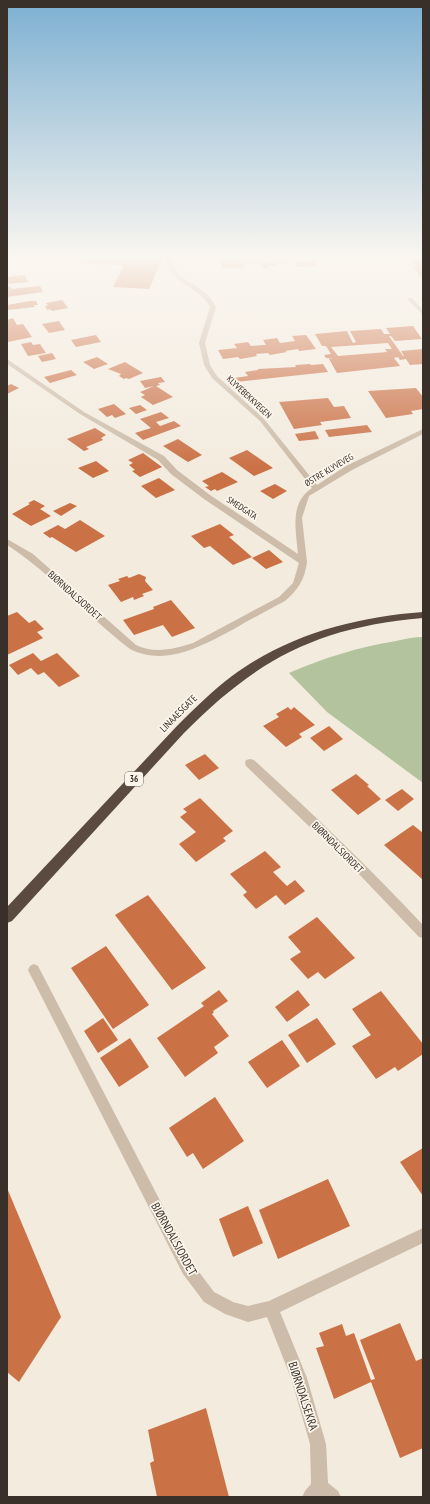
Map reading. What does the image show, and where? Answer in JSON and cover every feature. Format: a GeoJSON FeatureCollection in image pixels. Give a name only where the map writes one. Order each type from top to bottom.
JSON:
{"type":"FeatureCollection","features":[{"type":"Feature","properties":{"kind":"highway","name":"LINAAESGATE"},"geometry":{"type":"LineString","coordinates":[[7,917],[166,743],[207,703],[237,678],[261,662],[294,644],[328,632],[361,623],[423,615]]}},
{"type":"Feature","properties":{"kind":"street","name":"KLYVEBEKKVEGEN"},"geometry":{"type":"LineString","coordinates":[[207,327],[202,343],[207,365],[214,377],[262,420],[316,488]]}},
{"type":"Feature","properties":{"kind":"street","name":"SMEDGATA"},"geometry":{"type":"LineString","coordinates":[[7,361],[82,413],[160,458],[174,472],[207,497],[283,547],[302,562]]}},
{"type":"Feature","properties":{"kind":"street","name":"ØSTRE KLYVEVEG"},"geometry":{"type":"LineString","coordinates":[[302,562],[298,518],[306,495],[348,468],[423,430]]}},
{"type":"Feature","properties":{"kind":"street","name":"BJØRNDALSJORDET"},"geometry":{"type":"LineString","coordinates":[[7,541],[30,556],[61,582],[132,647],[141,651],[170,652],[189,647],[282,598],[292,591],[298,583],[301,574],[302,562]]}},
{"type":"Feature","properties":{"kind":"street","name":"BJØRNDALSJORDET"},"geometry":{"type":"LineString","coordinates":[[250,763],[310,818],[423,933]]}},
{"type":"Feature","properties":{"kind":"street","name":"BJØRNDALSJORDET"},"geometry":{"type":"LineString","coordinates":[[34,970],[188,1269],[209,1297],[230,1309],[248,1314],[271,1308],[423,1235]]}},
{"type":"Feature","properties":{"kind":"street","name":"BJØRNDALSEKRA"},"geometry":{"type":"LineString","coordinates":[[271,1308],[299,1378],[318,1444],[321,1494]]}},
{"type":"Feature","properties":{"kind":"green space"},"geometry":{"type":"Polygon","coordinates":[[[423,637],[423,783],[327,712],[289,673],[328,658],[355,650],[382,643],[423,637]]]}},
{"type":"Feature","properties":{"kind":"building"},"geometry":{"type":"Polygon","coordinates":[[[7,327],[25,327],[32,337],[8,342],[7,327]]]}},
{"type":"Feature","properties":{"kind":"building"},"geometry":{"type":"Polygon","coordinates":[[[44,327],[63,327],[65,330],[49,333],[44,327]]]}},
{"type":"Feature","properties":{"kind":"building"},"geometry":{"type":"Polygon","coordinates":[[[414,327],[422,339],[395,341],[391,336],[389,336],[403,356],[401,351],[423,349],[423,364],[410,365],[406,359],[400,360],[398,357],[394,358],[400,366],[337,373],[329,359],[334,359],[326,358],[324,355],[331,354],[326,346],[322,346],[315,334],[347,331],[353,343],[356,342],[350,331],[381,329],[384,334],[390,334],[386,328],[414,327]],[[388,343],[331,347],[338,356],[387,352],[385,349],[392,349],[388,343]]]}},
{"type":"Feature","properties":{"kind":"building"},"geometry":{"type":"Polygon","coordinates":[[[96,335],[101,342],[76,347],[71,340],[96,335]]]}},
{"type":"Feature","properties":{"kind":"building"},"geometry":{"type":"Polygon","coordinates":[[[306,335],[316,349],[299,351],[298,349],[270,355],[268,353],[256,354],[257,356],[240,359],[238,357],[223,359],[218,350],[237,348],[234,344],[248,342],[251,346],[266,345],[263,340],[277,338],[280,343],[295,341],[292,336],[306,335]]]}},
{"type":"Feature","properties":{"kind":"building"},"geometry":{"type":"Polygon","coordinates":[[[31,342],[33,345],[40,344],[46,353],[28,356],[21,344],[31,342]]]}},
{"type":"Feature","properties":{"kind":"building"},"geometry":{"type":"Polygon","coordinates":[[[52,353],[56,359],[42,362],[38,356],[52,353]]]}},
{"type":"Feature","properties":{"kind":"building"},"geometry":{"type":"Polygon","coordinates":[[[97,357],[108,364],[94,369],[83,362],[97,357]]]}},
{"type":"Feature","properties":{"kind":"building"},"geometry":{"type":"Polygon","coordinates":[[[125,362],[143,373],[129,379],[124,379],[119,376],[121,374],[108,369],[125,362]]]}},
{"type":"Feature","properties":{"kind":"building"},"geometry":{"type":"Polygon","coordinates":[[[323,364],[328,372],[236,382],[234,378],[248,376],[245,372],[258,369],[296,367],[295,365],[323,364]]]}},
{"type":"Feature","properties":{"kind":"building"},"geometry":{"type":"Polygon","coordinates":[[[71,370],[77,375],[50,383],[44,377],[71,370]]]}},
{"type":"Feature","properties":{"kind":"building"},"geometry":{"type":"Polygon","coordinates":[[[161,377],[165,382],[158,383],[160,385],[156,386],[173,397],[153,405],[141,397],[145,395],[140,392],[154,386],[145,388],[140,381],[161,377]]]}},
{"type":"Feature","properties":{"kind":"building"},"geometry":{"type":"Polygon","coordinates":[[[11,384],[19,388],[7,394],[7,386],[11,384]]]}},
{"type":"Feature","properties":{"kind":"building"},"geometry":{"type":"Polygon","coordinates":[[[416,388],[423,397],[423,409],[411,411],[413,414],[386,418],[368,391],[416,388]]]}},
{"type":"Feature","properties":{"kind":"building"},"geometry":{"type":"Polygon","coordinates":[[[328,398],[334,407],[344,406],[351,418],[320,422],[322,425],[294,429],[279,402],[328,398]]]}},
{"type":"Feature","properties":{"kind":"building"},"geometry":{"type":"Polygon","coordinates":[[[114,404],[126,414],[115,418],[112,415],[107,417],[98,409],[114,404]]]}},
{"type":"Feature","properties":{"kind":"building"},"geometry":{"type":"Polygon","coordinates":[[[140,405],[147,410],[136,414],[129,408],[140,405]]]}},
{"type":"Feature","properties":{"kind":"building"},"geometry":{"type":"Polygon","coordinates":[[[161,412],[169,418],[156,422],[160,426],[174,421],[181,426],[143,440],[135,433],[151,428],[140,419],[161,412]]]}},
{"type":"Feature","properties":{"kind":"building"},"geometry":{"type":"Polygon","coordinates":[[[367,425],[372,432],[329,437],[325,430],[367,425]]]}},
{"type":"Feature","properties":{"kind":"building"},"geometry":{"type":"Polygon","coordinates":[[[95,428],[106,435],[101,438],[103,440],[86,447],[89,449],[84,451],[67,439],[95,428]]]}},
{"type":"Feature","properties":{"kind":"building"},"geometry":{"type":"Polygon","coordinates":[[[315,431],[319,439],[299,441],[295,434],[315,431]]]}},
{"type":"Feature","properties":{"kind":"building"},"geometry":{"type":"Polygon","coordinates":[[[178,439],[202,455],[188,462],[163,446],[178,439]]]}},
{"type":"Feature","properties":{"kind":"building"},"geometry":{"type":"Polygon","coordinates":[[[247,450],[273,468],[254,476],[229,458],[247,450]]]}},
{"type":"Feature","properties":{"kind":"building"},"geometry":{"type":"Polygon","coordinates":[[[143,453],[162,467],[140,477],[132,471],[135,470],[129,465],[133,463],[128,460],[143,453]]]}},
{"type":"Feature","properties":{"kind":"building"},"geometry":{"type":"Polygon","coordinates":[[[96,461],[109,471],[93,478],[78,468],[96,461]]]}},
{"type":"Feature","properties":{"kind":"building"},"geometry":{"type":"Polygon","coordinates":[[[222,472],[238,482],[217,491],[215,489],[211,491],[205,487],[209,486],[202,481],[222,472]]]}},
{"type":"Feature","properties":{"kind":"building"},"geometry":{"type":"Polygon","coordinates":[[[159,478],[175,490],[156,498],[141,486],[159,478]]]}},
{"type":"Feature","properties":{"kind":"building"},"geometry":{"type":"Polygon","coordinates":[[[275,484],[287,491],[273,499],[260,491],[275,484]]]}},
{"type":"Feature","properties":{"kind":"building"},"geometry":{"type":"Polygon","coordinates":[[[34,500],[45,506],[40,509],[51,516],[31,526],[12,514],[30,504],[28,503],[34,500]]]}},
{"type":"Feature","properties":{"kind":"building"},"geometry":{"type":"Polygon","coordinates":[[[70,503],[77,506],[61,516],[53,511],[70,503]]]}},
{"type":"Feature","properties":{"kind":"building"},"geometry":{"type":"Polygon","coordinates":[[[80,520],[105,536],[76,552],[43,533],[58,525],[65,529],[80,520]]]}},
{"type":"Feature","properties":{"kind":"building"},"geometry":{"type":"Polygon","coordinates":[[[220,524],[234,535],[229,537],[252,557],[233,565],[210,546],[204,548],[191,536],[220,524]]]}},
{"type":"Feature","properties":{"kind":"building"},"geometry":{"type":"Polygon","coordinates":[[[269,550],[283,562],[266,569],[252,558],[269,550]]]}},
{"type":"Feature","properties":{"kind":"building"},"geometry":{"type":"Polygon","coordinates":[[[139,574],[146,577],[145,581],[153,590],[142,594],[144,596],[134,600],[133,597],[121,602],[108,585],[120,581],[118,579],[127,576],[129,578],[139,574]]]}},
{"type":"Feature","properties":{"kind":"building"},"geometry":{"type":"Polygon","coordinates":[[[171,600],[195,628],[172,637],[163,625],[134,635],[123,620],[154,609],[153,607],[171,600]]]}},
{"type":"Feature","properties":{"kind":"building"},"geometry":{"type":"Polygon","coordinates":[[[17,612],[29,623],[35,620],[44,629],[37,632],[43,638],[7,655],[7,616],[17,612]]]}},
{"type":"Feature","properties":{"kind":"building"},"geometry":{"type":"Polygon","coordinates":[[[33,653],[41,661],[57,653],[80,676],[59,687],[44,672],[38,675],[31,668],[18,675],[9,665],[33,653]]]}},
{"type":"Feature","properties":{"kind":"building"},"geometry":{"type":"Polygon","coordinates":[[[288,707],[291,710],[294,707],[315,725],[299,734],[302,737],[286,747],[263,726],[279,717],[276,714],[288,707]]]}},
{"type":"Feature","properties":{"kind":"building"},"geometry":{"type":"Polygon","coordinates":[[[329,726],[343,739],[324,751],[310,738],[329,726]]]}},
{"type":"Feature","properties":{"kind":"building"},"geometry":{"type":"Polygon","coordinates":[[[205,754],[219,768],[199,780],[185,765],[205,754]]]}},
{"type":"Feature","properties":{"kind":"building"},"geometry":{"type":"Polygon","coordinates":[[[356,774],[369,785],[367,786],[381,799],[358,815],[331,790],[356,774]]]}},
{"type":"Feature","properties":{"kind":"building"},"geometry":{"type":"Polygon","coordinates":[[[402,789],[414,799],[398,811],[385,800],[402,789]]]}},
{"type":"Feature","properties":{"kind":"building"},"geometry":{"type":"Polygon","coordinates":[[[200,798],[233,831],[223,838],[226,841],[196,862],[179,844],[196,832],[180,817],[187,812],[183,809],[200,798]]]}},
{"type":"Feature","properties":{"kind":"building"},"geometry":{"type":"Polygon","coordinates":[[[413,825],[423,833],[423,880],[384,845],[413,825]]]}},
{"type":"Feature","properties":{"kind":"building"},"geometry":{"type":"Polygon","coordinates":[[[265,851],[281,867],[273,872],[287,886],[295,880],[305,891],[285,905],[276,895],[256,909],[243,895],[247,892],[230,874],[265,851]]]}},
{"type":"Feature","properties":{"kind":"building"},"geometry":{"type":"Polygon","coordinates":[[[148,895],[206,968],[172,990],[115,915],[148,895]]]}},
{"type":"Feature","properties":{"kind":"building"},"geometry":{"type":"Polygon","coordinates":[[[317,917],[355,958],[325,979],[318,972],[308,979],[290,959],[301,952],[288,937],[317,917]]]}},
{"type":"Feature","properties":{"kind":"building"},"geometry":{"type":"Polygon","coordinates":[[[106,946],[149,1005],[113,1029],[71,968],[106,946]]]}},
{"type":"Feature","properties":{"kind":"building"},"geometry":{"type":"Polygon","coordinates":[[[219,990],[228,1001],[213,1011],[214,1012],[212,1014],[229,1036],[214,1047],[218,1053],[185,1077],[157,1038],[204,1006],[201,1003],[219,990]]]}},
{"type":"Feature","properties":{"kind":"building"},"geometry":{"type":"Polygon","coordinates":[[[298,990],[310,1005],[287,1022],[275,1007],[298,990]]]}},
{"type":"Feature","properties":{"kind":"building"},"geometry":{"type":"Polygon","coordinates":[[[381,991],[423,1044],[423,1054],[398,1071],[395,1067],[376,1079],[352,1046],[371,1035],[352,1009],[381,991]]]}},
{"type":"Feature","properties":{"kind":"building"},"geometry":{"type":"Polygon","coordinates":[[[103,1018],[118,1040],[98,1053],[84,1031],[103,1018]]]}},
{"type":"Feature","properties":{"kind":"building"},"geometry":{"type":"Polygon","coordinates":[[[317,1018],[336,1044],[307,1063],[288,1035],[317,1018]]]}},
{"type":"Feature","properties":{"kind":"building"},"geometry":{"type":"Polygon","coordinates":[[[130,1038],[149,1067],[119,1087],[100,1058],[130,1038]]]}},
{"type":"Feature","properties":{"kind":"building"},"geometry":{"type":"Polygon","coordinates":[[[282,1040],[300,1066],[267,1088],[248,1062],[282,1040]]]}},
{"type":"Feature","properties":{"kind":"building"},"geometry":{"type":"Polygon","coordinates":[[[215,1097],[244,1141],[203,1169],[193,1153],[187,1157],[169,1128],[215,1097]]]}},
{"type":"Feature","properties":{"kind":"building"},"geometry":{"type":"Polygon","coordinates":[[[423,1148],[423,1196],[400,1162],[423,1148]]]}},
{"type":"Feature","properties":{"kind":"building"},"geometry":{"type":"Polygon","coordinates":[[[328,1179],[350,1226],[278,1259],[259,1210],[328,1179]]]}},
{"type":"Feature","properties":{"kind":"building"},"geometry":{"type":"Polygon","coordinates":[[[7,1188],[61,1317],[19,1382],[7,1372],[7,1188]]]}},
{"type":"Feature","properties":{"kind":"building"},"geometry":{"type":"Polygon","coordinates":[[[248,1206],[263,1243],[233,1257],[219,1219],[248,1206]]]}},
{"type":"Feature","properties":{"kind":"building"},"geometry":{"type":"Polygon","coordinates":[[[400,1323],[416,1361],[423,1358],[423,1448],[400,1458],[371,1382],[334,1399],[316,1348],[324,1346],[319,1333],[342,1324],[346,1336],[354,1333],[371,1380],[375,1379],[360,1340],[400,1323]]]}},
{"type":"Feature","properties":{"kind":"building"},"geometry":{"type":"Polygon","coordinates":[[[206,1408],[229,1497],[157,1497],[150,1463],[154,1461],[148,1430],[206,1408]]]}}]}
